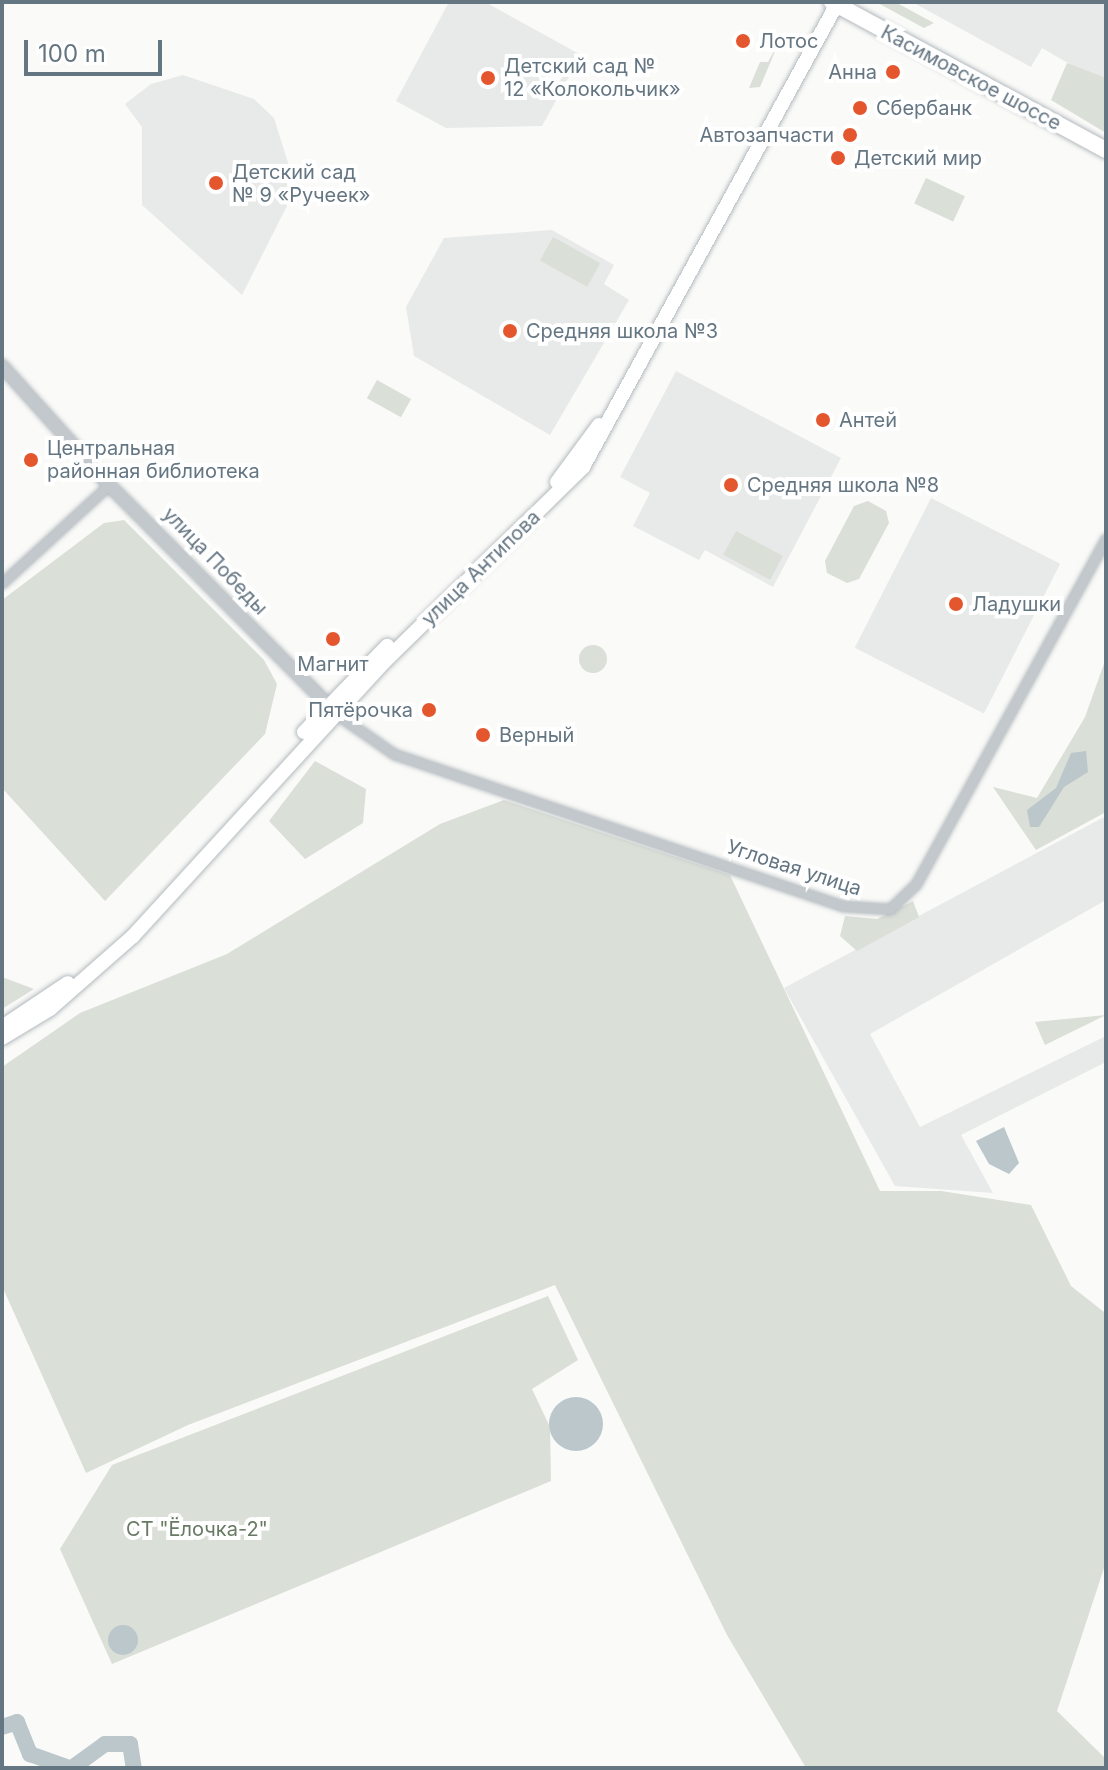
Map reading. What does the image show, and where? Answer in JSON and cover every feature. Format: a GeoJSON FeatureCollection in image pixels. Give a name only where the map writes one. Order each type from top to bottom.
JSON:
{"type":"FeatureCollection","features":[{"type":"Feature","properties":{"kind":"main road","name":"Касимовское шоссе"},"geometry":{"type":"LineString","coordinates":[[837,3],[1106,140]]}},
{"type":"Feature","properties":{"kind":"main road","name":"улица Антипова"},"geometry":{"type":"LineString","coordinates":[[2,1027],[81,973],[142,913],[331,709],[583,467],[837,3]]}},
{"type":"Feature","properties":{"kind":"main road","name":"Касимовское шоссе"},"geometry":{"type":"LineString","coordinates":[[1038,108],[1106,150]]}},
{"type":"Feature","properties":{"kind":"main road","name":"улица Антипова"},"geometry":{"type":"LineString","coordinates":[[2,1038],[108,960],[331,709]]}},
{"type":"Feature","properties":{"kind":"street","name":"улица Победы"},"geometry":{"type":"LineString","coordinates":[[2,366],[109,485],[331,709]]}},
{"type":"Feature","properties":{"kind":"street"},"geometry":{"type":"LineString","coordinates":[[2,583],[109,485]]}},
{"type":"Feature","properties":{"kind":"street","name":"Угловая улица"},"geometry":{"type":"LineString","coordinates":[[331,709],[394,754],[843,906],[890,909],[916,884],[1106,539]]}},
{"type":"Feature","properties":{"kind":"shaded area","name":"Детский сад № 12 «Колокольчик»"},"geometry":{"type":"Polygon","coordinates":[[[449,2],[485,2],[581,55],[542,126],[446,128],[396,101],[449,2]]]}},
{"type":"Feature","properties":{"kind":"shaded area"},"geometry":{"type":"Polygon","coordinates":[[[912,2],[1106,2],[1106,78],[1099,81],[1042,48],[1031,67],[912,2]]]}},
{"type":"Feature","properties":{"kind":"shaded area","name":"Детский сад № 9 «Ручеек»"},"geometry":{"type":"Polygon","coordinates":[[[183,75],[254,99],[274,118],[296,188],[242,295],[142,205],[142,127],[125,104],[151,84],[183,75]]]}},
{"type":"Feature","properties":{"kind":"shaded area","name":"Средняя школа №3"},"geometry":{"type":"Polygon","coordinates":[[[552,230],[614,265],[604,284],[629,300],[550,435],[414,356],[406,307],[444,238],[552,230]]]}},
{"type":"Feature","properties":{"kind":"shaded area","name":"Средняя школа №8"},"geometry":{"type":"Polygon","coordinates":[[[676,371],[841,458],[773,587],[705,550],[699,560],[633,526],[650,493],[620,477],[676,371]]]}},
{"type":"Feature","properties":{"kind":"shaded area","name":"Ладушки"},"geometry":{"type":"Polygon","coordinates":[[[931,498],[1060,564],[984,714],[855,648],[931,498]]]}},
{"type":"Feature","properties":{"kind":"shaded area"},"geometry":{"type":"Polygon","coordinates":[[[1086,751],[1088,772],[1064,787],[1039,827],[1030,827],[1027,810],[1056,788],[1071,753],[1086,751]]]}},
{"type":"Feature","properties":{"kind":"shaded area"},"geometry":{"type":"Polygon","coordinates":[[[1106,816],[1106,900],[870,1034],[920,1127],[1106,1036],[1106,1062],[961,1135],[993,1193],[895,1186],[784,988],[1106,816]]]}},
{"type":"Feature","properties":{"kind":"shaded area"},"geometry":{"type":"Polygon","coordinates":[[[1004,1127],[1019,1163],[1009,1174],[989,1164],[976,1141],[1004,1127]]]}},
{"type":"Feature","properties":{"kind":"shaded area"},"geometry":{"type":"Polygon","coordinates":[[[576,1397],[595,1405],[603,1424],[595,1443],[576,1451],[557,1443],[549,1424],[557,1405],[576,1397]]]}},
{"type":"Feature","properties":{"kind":"shaded area"},"geometry":{"type":"Polygon","coordinates":[[[123,1625],[134,1629],[138,1640],[134,1651],[123,1655],[112,1651],[108,1640],[112,1629],[123,1625]]]}},
{"type":"Feature","properties":{"kind":"green space"},"geometry":{"type":"Polygon","coordinates":[[[876,2],[895,2],[934,23],[924,28],[876,2]]]}},
{"type":"Feature","properties":{"kind":"green space"},"geometry":{"type":"Polygon","coordinates":[[[779,42],[760,87],[749,88],[760,62],[768,62],[779,42]]]}},
{"type":"Feature","properties":{"kind":"green space"},"geometry":{"type":"Polygon","coordinates":[[[1067,63],[1106,78],[1106,133],[1051,100],[1067,63]]]}},
{"type":"Feature","properties":{"kind":"green space"},"geometry":{"type":"Polygon","coordinates":[[[926,178],[965,196],[953,222],[914,203],[926,178]]]}},
{"type":"Feature","properties":{"kind":"green space"},"geometry":{"type":"Polygon","coordinates":[[[553,237],[600,263],[587,287],[540,261],[553,237]]]}},
{"type":"Feature","properties":{"kind":"green space"},"geometry":{"type":"Polygon","coordinates":[[[377,380],[411,399],[401,417],[367,398],[377,380]]]}},
{"type":"Feature","properties":{"kind":"green space"},"geometry":{"type":"Polygon","coordinates":[[[868,501],[886,511],[889,523],[859,579],[847,583],[827,573],[825,561],[854,506],[868,501]]]}},
{"type":"Feature","properties":{"kind":"green space"},"geometry":{"type":"Polygon","coordinates":[[[124,520],[264,660],[277,684],[265,734],[105,901],[2,788],[2,600],[104,523],[124,520]]]}},
{"type":"Feature","properties":{"kind":"green space"},"geometry":{"type":"Polygon","coordinates":[[[736,531],[783,556],[770,580],[723,555],[736,531]]]}},
{"type":"Feature","properties":{"kind":"green space"},"geometry":{"type":"Polygon","coordinates":[[[593,645],[603,649],[607,659],[603,669],[593,673],[583,669],[579,659],[583,649],[593,645]]]}},
{"type":"Feature","properties":{"kind":"green space"},"geometry":{"type":"Polygon","coordinates":[[[1106,658],[1106,812],[1036,850],[993,787],[1037,798],[1085,717],[1106,658]]]}},
{"type":"Feature","properties":{"kind":"green space"},"geometry":{"type":"Polygon","coordinates":[[[315,761],[366,789],[363,823],[305,859],[269,821],[315,761]]]}},
{"type":"Feature","properties":{"kind":"green space"},"geometry":{"type":"Polygon","coordinates":[[[504,800],[730,875],[880,1191],[941,1191],[1031,1205],[1071,1286],[1104,1312],[1106,1562],[1057,1711],[1106,1759],[1106,1768],[806,1768],[727,1635],[555,1285],[188,1425],[86,1473],[2,1286],[2,1067],[80,1013],[227,954],[440,824],[504,800]]]}},
{"type":"Feature","properties":{"kind":"green space"},"geometry":{"type":"Polygon","coordinates":[[[913,901],[919,917],[857,951],[840,936],[845,916],[877,919],[913,901]]]}},
{"type":"Feature","properties":{"kind":"green space"},"geometry":{"type":"Polygon","coordinates":[[[2,977],[34,989],[2,1009],[2,977]]]}},
{"type":"Feature","properties":{"kind":"green space"},"geometry":{"type":"Polygon","coordinates":[[[1106,1015],[1045,1045],[1035,1022],[1106,1015]]]}},
{"type":"Feature","properties":{"kind":"green space","name":"СТ \"Ёлочка-2\""},"geometry":{"type":"Polygon","coordinates":[[[548,1296],[578,1360],[532,1389],[550,1427],[551,1481],[112,1664],[60,1549],[112,1465],[548,1296]]]}},
{"type":"Feature","properties":{"kind":"waterway"},"geometry":{"type":"LineString","coordinates":[[2,1727],[17,1722],[30,1754],[69,1768]]}},
{"type":"Feature","properties":{"kind":"waterway"},"geometry":{"type":"LineString","coordinates":[[72,1768],[105,1744],[130,1744],[134,1768]]}},
{"type":"Feature","properties":{"kind":"place","name":"Лотос"},"geometry":{"type":"Point","coordinates":[743,41]}},
{"type":"Feature","properties":{"kind":"place","name":"Анна"},"geometry":{"type":"Point","coordinates":[893,72]}},
{"type":"Feature","properties":{"kind":"place","name":"Детский сад № 12 «Колокольчик»"},"geometry":{"type":"Point","coordinates":[488,78]}},
{"type":"Feature","properties":{"kind":"place","name":"Сбербанк"},"geometry":{"type":"Point","coordinates":[860,108]}},
{"type":"Feature","properties":{"kind":"place","name":"Автозапчасти"},"geometry":{"type":"Point","coordinates":[850,135]}},
{"type":"Feature","properties":{"kind":"place","name":"Детский мир"},"geometry":{"type":"Point","coordinates":[838,158]}},
{"type":"Feature","properties":{"kind":"place","name":"Детский сад № 9 «Ручеек»"},"geometry":{"type":"Point","coordinates":[216,183]}},
{"type":"Feature","properties":{"kind":"place","name":"Средняя школа №3"},"geometry":{"type":"Point","coordinates":[510,331]}},
{"type":"Feature","properties":{"kind":"place","name":"Антей"},"geometry":{"type":"Point","coordinates":[823,420]}},
{"type":"Feature","properties":{"kind":"place","name":"Центральная районная библиотека"},"geometry":{"type":"Point","coordinates":[31,460]}},
{"type":"Feature","properties":{"kind":"place","name":"Средняя школа №8"},"geometry":{"type":"Point","coordinates":[731,485]}},
{"type":"Feature","properties":{"kind":"place","name":"Ладушки"},"geometry":{"type":"Point","coordinates":[956,604]}},
{"type":"Feature","properties":{"kind":"place","name":"Магнит"},"geometry":{"type":"Point","coordinates":[333,639]}},
{"type":"Feature","properties":{"kind":"place","name":"Пятёрочка"},"geometry":{"type":"Point","coordinates":[429,710]}},
{"type":"Feature","properties":{"kind":"place","name":"Верный"},"geometry":{"type":"Point","coordinates":[483,735]}}]}
